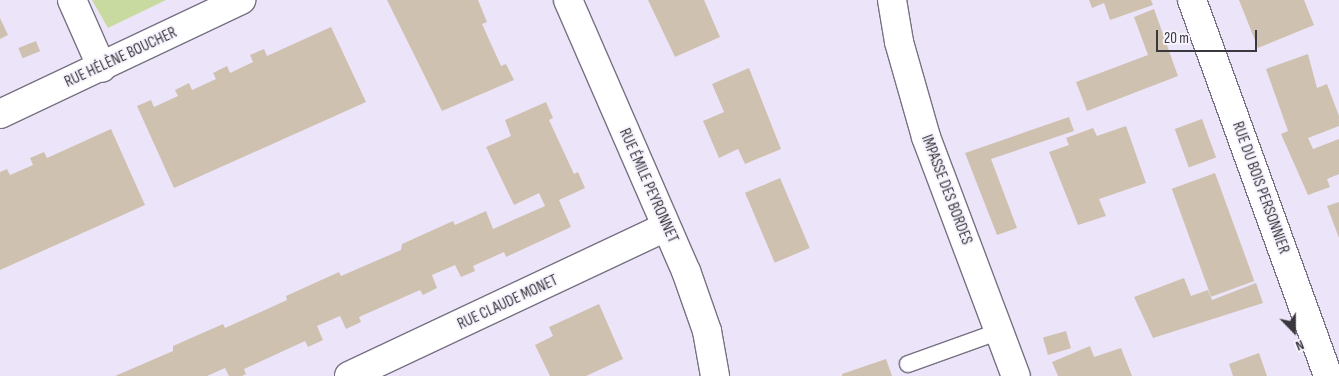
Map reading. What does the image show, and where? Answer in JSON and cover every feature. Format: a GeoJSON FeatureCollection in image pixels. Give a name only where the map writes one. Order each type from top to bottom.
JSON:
{"type":"FeatureCollection","features":[{"type":"Feature","properties":{"kind":"street"},"geometry":{"type":"LineString","coordinates":[[72,0],[102,68]]}},
{"type":"Feature","properties":{"kind":"street","name":"RUE HÉLÈNE BOUCHER"},"geometry":{"type":"LineString","coordinates":[[0,114],[102,68],[241,0]]}},
{"type":"Feature","properties":{"kind":"street","name":"RUE ÉMILE PEYRONNET"},"geometry":{"type":"LineString","coordinates":[[568,0],[686,271],[708,331],[715,376]]}},
{"type":"Feature","properties":{"kind":"street","name":"IMPASSE DES BORDES"},"geometry":{"type":"LineString","coordinates":[[892,0],[899,42],[926,137],[1016,376]]}},
{"type":"Feature","properties":{"kind":"street","name":"RUE DU BOIS PERSONNIER"},"geometry":{"type":"LineString","coordinates":[[1192,0],[1328,376]]}},
{"type":"Feature","properties":{"kind":"street","name":"RUE CLAUDE MONET"},"geometry":{"type":"LineString","coordinates":[[350,376],[666,227]]}},
{"type":"Feature","properties":{"kind":"lane"},"geometry":{"type":"LineString","coordinates":[[908,364],[1000,332]]}},
{"type":"Feature","properties":{"kind":"green space"},"geometry":{"type":"Polygon","coordinates":[[[92,0],[166,0],[108,28],[92,0]]]}},
{"type":"Feature","properties":{"kind":"building"},"geometry":{"type":"Polygon","coordinates":[[[387,0],[478,0],[487,22],[482,24],[501,66],[506,64],[514,80],[442,111],[387,0]]]}},
{"type":"Feature","properties":{"kind":"building"},"geometry":{"type":"Polygon","coordinates":[[[648,0],[704,0],[720,37],[675,57],[648,0]]]}},
{"type":"Feature","properties":{"kind":"building"},"geometry":{"type":"Polygon","coordinates":[[[1089,0],[1151,0],[1153,5],[1110,20],[1104,3],[1092,8],[1089,0]]]}},
{"type":"Feature","properties":{"kind":"building"},"geometry":{"type":"Polygon","coordinates":[[[1239,0],[1304,0],[1314,25],[1258,48],[1239,0]]]}},
{"type":"Feature","properties":{"kind":"building"},"geometry":{"type":"Polygon","coordinates":[[[1154,9],[1178,76],[1087,111],[1076,82],[1148,55],[1134,17],[1154,9]]]}},
{"type":"Feature","properties":{"kind":"building"},"geometry":{"type":"Polygon","coordinates":[[[0,18],[8,35],[0,39],[0,18]]]}},
{"type":"Feature","properties":{"kind":"building"},"geometry":{"type":"Polygon","coordinates":[[[331,27],[366,102],[174,188],[137,106],[151,100],[154,107],[178,96],[175,90],[189,83],[192,90],[216,79],[213,73],[227,66],[230,73],[253,62],[250,55],[264,49],[267,56],[331,27]]]}},
{"type":"Feature","properties":{"kind":"building"},"geometry":{"type":"Polygon","coordinates":[[[36,41],[40,51],[23,58],[18,48],[36,41]]]}},
{"type":"Feature","properties":{"kind":"building"},"geometry":{"type":"Polygon","coordinates":[[[1308,54],[1317,88],[1327,84],[1339,116],[1339,126],[1308,138],[1313,149],[1339,139],[1339,174],[1327,179],[1330,187],[1308,195],[1281,134],[1288,131],[1266,69],[1308,54]]]}},
{"type":"Feature","properties":{"kind":"building"},"geometry":{"type":"Polygon","coordinates":[[[749,68],[781,149],[745,164],[738,149],[719,158],[703,121],[724,112],[712,84],[749,68]]]}},
{"type":"Feature","properties":{"kind":"building"},"geometry":{"type":"Polygon","coordinates":[[[546,102],[553,118],[549,120],[574,174],[578,172],[585,188],[559,200],[571,227],[506,257],[504,252],[473,266],[475,271],[461,277],[455,265],[432,275],[437,288],[423,295],[420,290],[359,317],[361,322],[346,329],[340,316],[317,326],[323,340],[308,347],[305,341],[244,369],[246,374],[242,376],[229,376],[225,368],[207,376],[115,376],[173,351],[173,346],[223,324],[225,328],[287,300],[286,296],[339,272],[341,276],[401,250],[402,244],[453,221],[455,225],[486,211],[493,229],[545,206],[539,193],[514,205],[486,147],[511,136],[505,120],[546,102]]]}},
{"type":"Feature","properties":{"kind":"building"},"geometry":{"type":"Polygon","coordinates":[[[1069,117],[1074,131],[991,159],[1017,228],[997,235],[965,153],[1069,117]]]}},
{"type":"Feature","properties":{"kind":"building"},"geometry":{"type":"Polygon","coordinates":[[[1202,119],[1216,158],[1189,167],[1175,129],[1202,119]]]}},
{"type":"Feature","properties":{"kind":"building"},"geometry":{"type":"Polygon","coordinates":[[[1126,126],[1146,183],[1099,199],[1106,216],[1078,225],[1049,152],[1069,145],[1066,138],[1093,128],[1097,136],[1126,126]]]}},
{"type":"Feature","properties":{"kind":"building"},"geometry":{"type":"Polygon","coordinates":[[[111,129],[145,205],[0,270],[0,172],[7,169],[10,175],[33,165],[30,158],[44,152],[47,158],[111,129]]]}},
{"type":"Feature","properties":{"kind":"building"},"geometry":{"type":"Polygon","coordinates":[[[1215,173],[1254,281],[1211,297],[1172,189],[1215,173]]]}},
{"type":"Feature","properties":{"kind":"building"},"geometry":{"type":"Polygon","coordinates":[[[780,178],[810,248],[775,263],[745,193],[780,178]]]}},
{"type":"Feature","properties":{"kind":"building"},"geometry":{"type":"Polygon","coordinates":[[[1339,202],[1339,238],[1327,206],[1339,202]]]}},
{"type":"Feature","properties":{"kind":"building"},"geometry":{"type":"Polygon","coordinates":[[[1184,278],[1191,296],[1208,290],[1212,300],[1256,283],[1263,303],[1153,338],[1134,297],[1184,278]]]}},
{"type":"Feature","properties":{"kind":"building"},"geometry":{"type":"Polygon","coordinates":[[[599,304],[623,359],[586,376],[550,376],[535,345],[553,336],[549,327],[599,304]]]}},
{"type":"Feature","properties":{"kind":"building"},"geometry":{"type":"Polygon","coordinates":[[[1066,331],[1071,348],[1048,355],[1043,338],[1066,331]]]}},
{"type":"Feature","properties":{"kind":"building"},"geometry":{"type":"Polygon","coordinates":[[[1090,346],[1094,357],[1121,348],[1132,376],[1058,376],[1052,362],[1090,346]]]}},
{"type":"Feature","properties":{"kind":"building"},"geometry":{"type":"Polygon","coordinates":[[[1259,353],[1267,376],[1233,376],[1229,364],[1259,353]]]}},
{"type":"Feature","properties":{"kind":"building"},"geometry":{"type":"Polygon","coordinates":[[[886,359],[892,376],[842,376],[842,374],[886,359]]]}}]}
